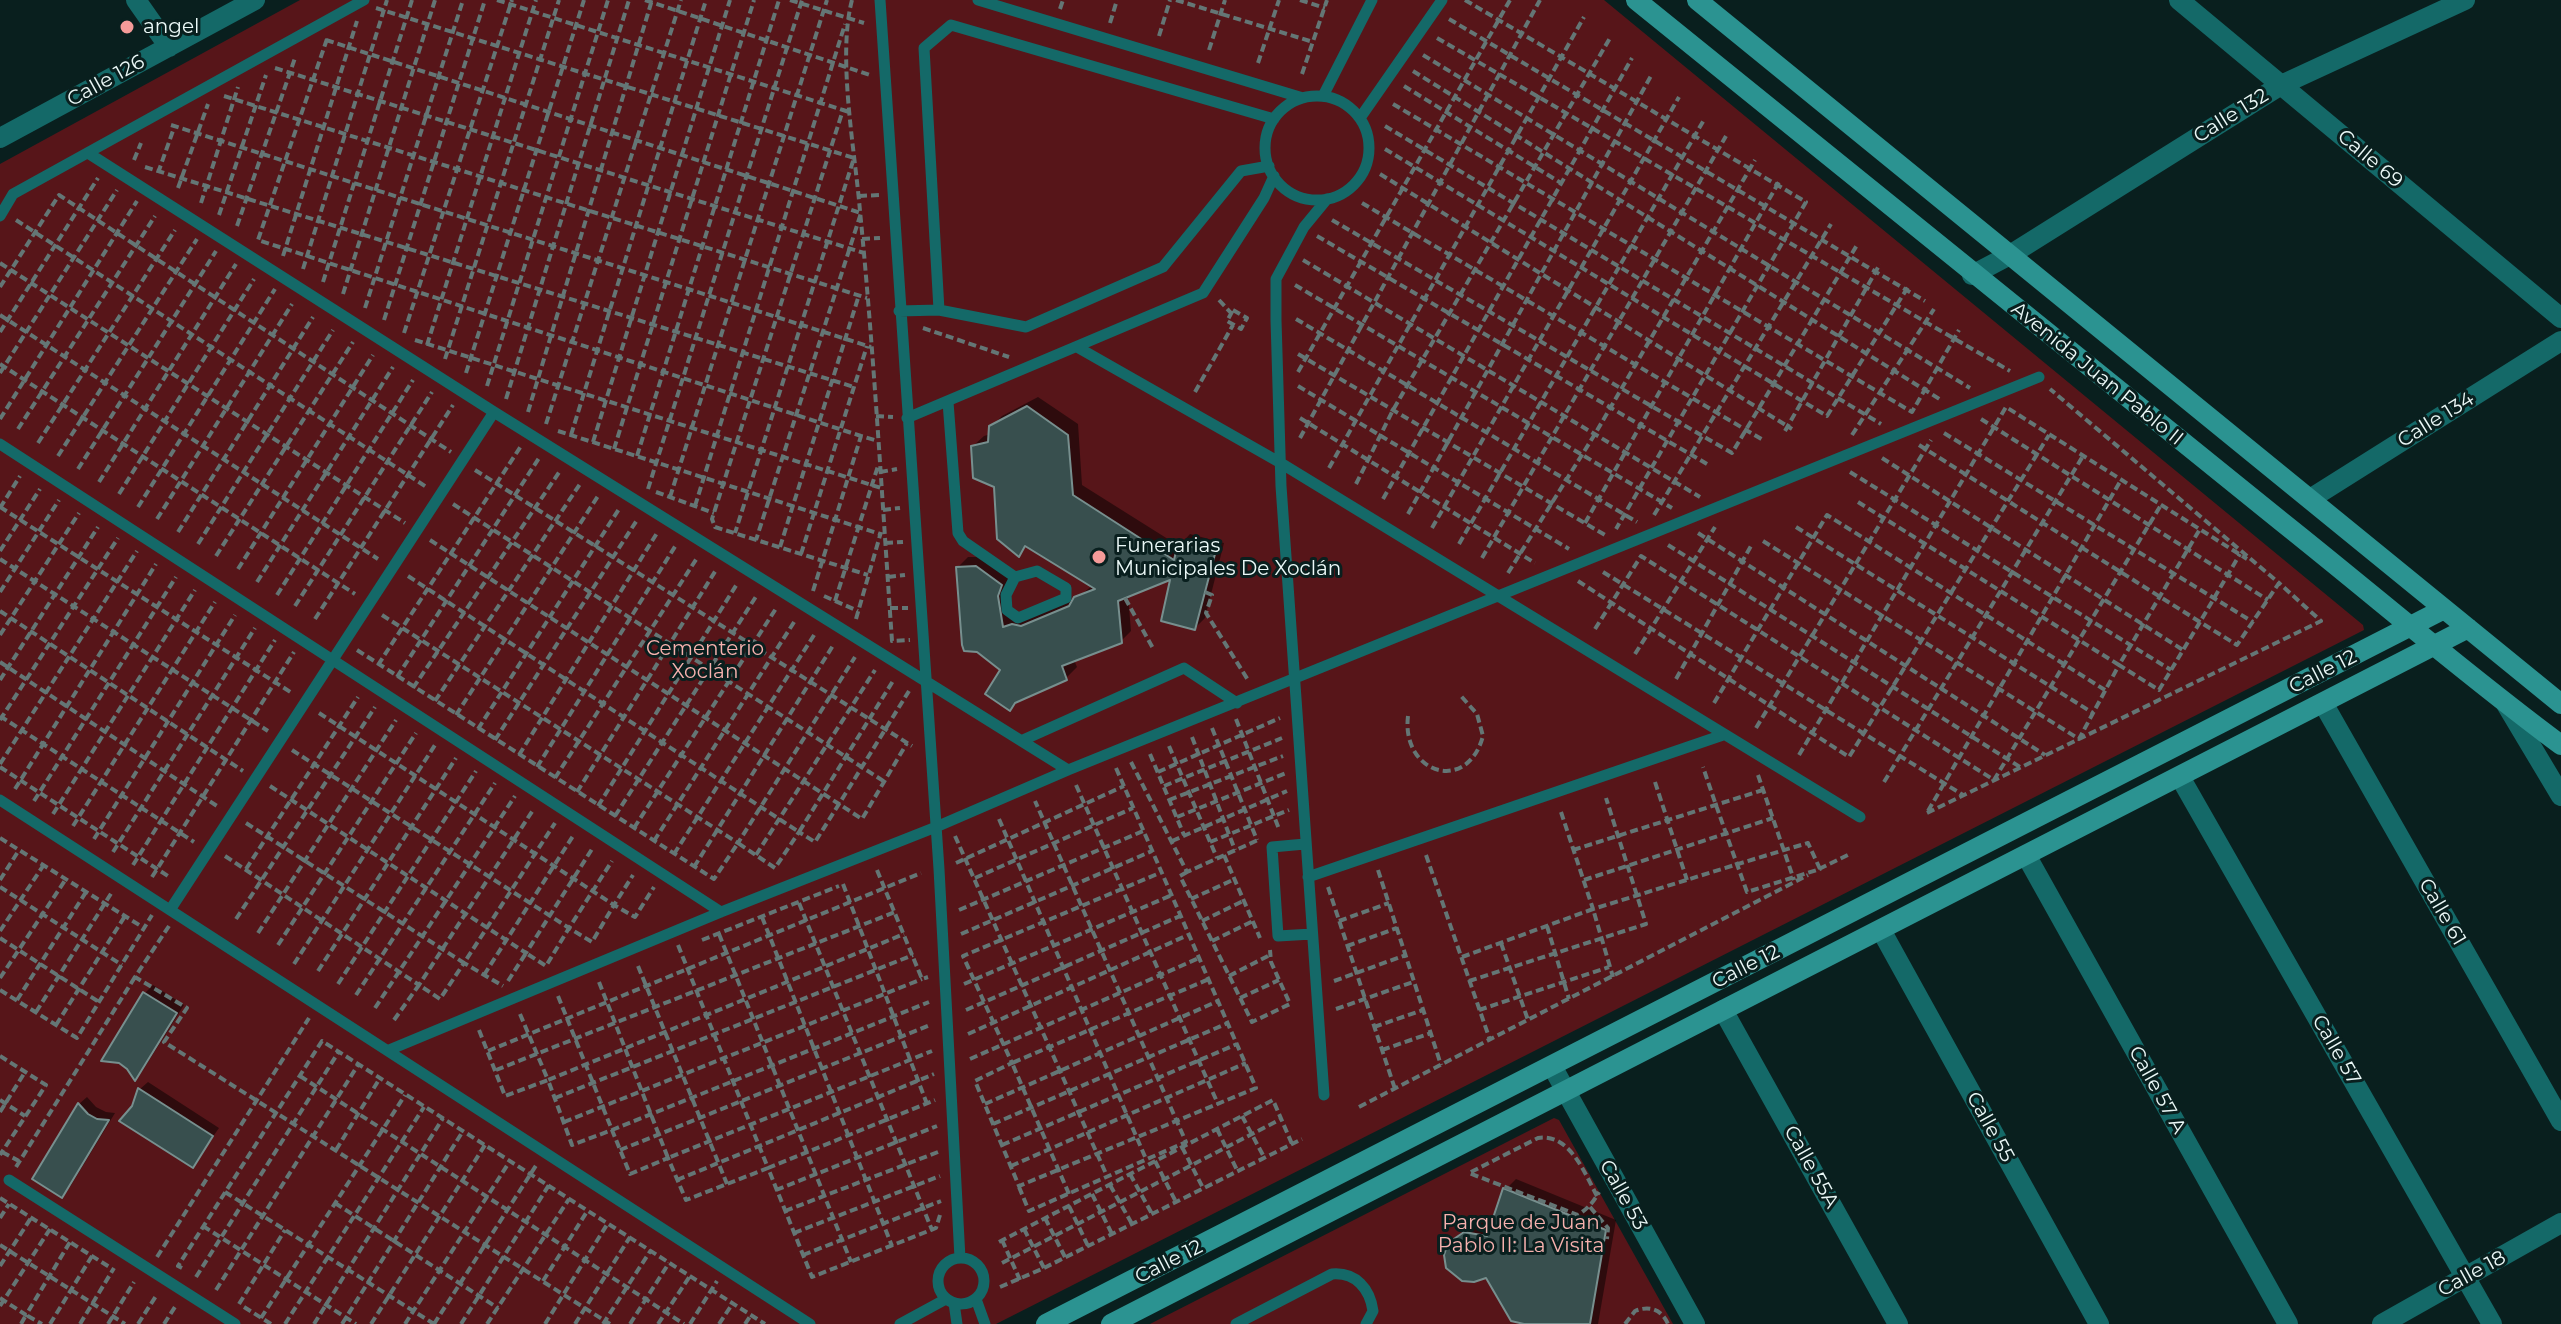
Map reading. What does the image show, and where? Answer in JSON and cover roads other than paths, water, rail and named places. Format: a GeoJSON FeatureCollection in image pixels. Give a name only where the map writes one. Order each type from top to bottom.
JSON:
{"type":"FeatureCollection","features":[{"type":"Feature","properties":{"kind":"street"},"geometry":{"type":"LineString","coordinates":[[136,0],[169,47]]}},
{"type":"Feature","properties":{"kind":"street","name":"Calle 126"},"geometry":{"type":"LineString","coordinates":[[0,138],[255,0]]}},
{"type":"Feature","properties":{"kind":"street","name":"Avenida Juan Pablo II"},"geometry":{"type":"LineString","coordinates":[[1636,0],[1972,275],[2561,745]]}},
{"type":"Feature","properties":{"kind":"street","name":"Calle 69"},"geometry":{"type":"LineString","coordinates":[[2179,0],[2561,318]]}},
{"type":"Feature","properties":{"kind":"street","name":"Calle 132"},"geometry":{"type":"LineString","coordinates":[[1972,275],[2010,255],[2281,85],[2465,0]]}},
{"type":"Feature","properties":{"kind":"street","name":"Avenida Juan Pablo II"},"geometry":{"type":"LineString","coordinates":[[1704,2],[2561,704]]}},
{"type":"Feature","properties":{"kind":"street","name":"Calle 134"},"geometry":{"type":"LineString","coordinates":[[2310,499],[2561,341]]}},
{"type":"Feature","properties":{"kind":"street","name":"Calle 12"},"geometry":{"type":"LineString","coordinates":[[1046,1324],[2444,609]]}},
{"type":"Feature","properties":{"kind":"street","name":"Calle 12"},"geometry":{"type":"LineString","coordinates":[[1110,1324],[2468,628]]}},
{"type":"Feature","properties":{"kind":"street","name":"Calle 61"},"geometry":{"type":"LineString","coordinates":[[2323,703],[2561,1121]]}},
{"type":"Feature","properties":{"kind":"street"},"geometry":{"type":"LineString","coordinates":[[2506,704],[2561,796]]}},
{"type":"Feature","properties":{"kind":"street","name":"Calle 57"},"geometry":{"type":"LineString","coordinates":[[2180,777],[2492,1324]]}},
{"type":"Feature","properties":{"kind":"street","name":"Calle 57 A"},"geometry":{"type":"LineString","coordinates":[[2026,855],[2288,1324]]}},
{"type":"Feature","properties":{"kind":"street"},"geometry":{"type":"LineString","coordinates":[[1915,880],[1931,904]]}},
{"type":"Feature","properties":{"kind":"street","name":"Calle 55"},"geometry":{"type":"LineString","coordinates":[[1881,930],[2099,1324]]}},
{"type":"Feature","properties":{"kind":"street","name":"Calle 55A"},"geometry":{"type":"LineString","coordinates":[[1723,1010],[1898,1324]]}},
{"type":"Feature","properties":{"kind":"street","name":"Calle 53"},"geometry":{"type":"LineString","coordinates":[[1552,1066],[1695,1324]]}},
{"type":"Feature","properties":{"kind":"street","name":"Calle 18"},"geometry":{"type":"LineString","coordinates":[[2382,1324],[2561,1223]]}},
{"type":"Feature","properties":{"kind":"street"},"geometry":{"type":"LineString","coordinates":[[1096,1299],[1110,1324]]}},
{"type":"Feature","properties":{"kind":"lane"},"geometry":{"type":"LineString","coordinates":[[880,0],[899,311],[902,418],[936,827],[960,1258]]}},
{"type":"Feature","properties":{"kind":"lane"},"geometry":{"type":"LineString","coordinates":[[978,0],[1303,98]]}},
{"type":"Feature","properties":{"kind":"lane"},"geometry":{"type":"LineString","coordinates":[[1323,96],[1372,0]]}},
{"type":"Feature","properties":{"kind":"lane"},"geometry":{"type":"LineString","coordinates":[[1360,118],[1442,0]]}},
{"type":"Feature","properties":{"kind":"lane"},"geometry":{"type":"LineString","coordinates":[[0,216],[13,194],[362,3]]}},
{"type":"Feature","properties":{"kind":"lane"},"geometry":{"type":"LineString","coordinates":[[939,310],[924,48],[951,25],[1274,119]]}},
{"type":"Feature","properties":{"kind":"lane"},"geometry":{"type":"LineString","coordinates":[[1323,96],[1337,99],[1360,118],[1368,134],[1370,151],[1366,168],[1357,182],[1344,193],[1311,200],[1295,195],[1271,171],[1265,152],[1266,138],[1274,119],[1290,103],[1323,96]]}},
{"type":"Feature","properties":{"kind":"lane"},"geometry":{"type":"LineString","coordinates":[[88,153],[494,412],[1068,770]]}},
{"type":"Feature","properties":{"kind":"lane"},"geometry":{"type":"LineString","coordinates":[[899,311],[939,310],[1026,327],[1163,267],[1241,171],[1271,171]]}},
{"type":"Feature","properties":{"kind":"lane"},"geometry":{"type":"LineString","coordinates":[[902,418],[948,402],[1203,293],[1264,198],[1271,171]]}},
{"type":"Feature","properties":{"kind":"lane"},"geometry":{"type":"LineString","coordinates":[[1324,1095],[1279,462],[1276,279],[1304,227],[1327,199]]}},
{"type":"Feature","properties":{"kind":"lane"},"geometry":{"type":"LineString","coordinates":[[1077,347],[1279,462],[1860,817]]}},
{"type":"Feature","properties":{"kind":"lane"},"geometry":{"type":"LineString","coordinates":[[389,1050],[1497,595],[2039,377]]}},
{"type":"Feature","properties":{"kind":"lane"},"geometry":{"type":"LineString","coordinates":[[948,402],[958,533],[977,553],[1015,577],[1037,571],[1066,588],[1066,598],[1018,618],[1007,610],[1006,595],[1015,577]]}},
{"type":"Feature","properties":{"kind":"lane"},"geometry":{"type":"LineString","coordinates":[[174,912],[333,658],[494,412]]}},
{"type":"Feature","properties":{"kind":"lane"},"geometry":{"type":"LineString","coordinates":[[0,444],[721,912]]}},
{"type":"Feature","properties":{"kind":"lane"},"geometry":{"type":"LineString","coordinates":[[1023,740],[1184,668],[1237,703]]}},
{"type":"Feature","properties":{"kind":"lane"},"geometry":{"type":"LineString","coordinates":[[1308,877],[1723,735]]}},
{"type":"Feature","properties":{"kind":"lane"},"geometry":{"type":"LineString","coordinates":[[0,800],[810,1324]]}},
{"type":"Feature","properties":{"kind":"lane"},"geometry":{"type":"LineString","coordinates":[[1305,844],[1272,847],[1278,936],[1312,934]]}},
{"type":"Feature","properties":{"kind":"lane"},"geometry":{"type":"LineString","coordinates":[[9,1180],[235,1324]]}},
{"type":"Feature","properties":{"kind":"lane"},"geometry":{"type":"LineString","coordinates":[[960,1258],[974,1262],[982,1273],[983,1287],[976,1299],[962,1304],[950,1301],[941,1293],[938,1277],[946,1264],[960,1258]]}},
{"type":"Feature","properties":{"kind":"lane"},"geometry":{"type":"LineString","coordinates":[[1236,1324],[1332,1274],[1343,1273],[1353,1277],[1368,1292],[1373,1311],[1366,1324]]}},
{"type":"Feature","properties":{"kind":"lane"},"geometry":{"type":"LineString","coordinates":[[976,1299],[985,1324]]}},
{"type":"Feature","properties":{"kind":"lane"},"geometry":{"type":"LineString","coordinates":[[900,1324],[950,1301]]}},
{"type":"Feature","properties":{"kind":"lane"},"geometry":{"type":"LineString","coordinates":[[950,1301],[957,1324]]}},
{"type":"Feature","properties":{"kind":"place","name":"angel"},"geometry":{"type":"Point","coordinates":[127,27]}},
{"type":"Feature","properties":{"kind":"place","name":"Funerarias Municipales De Xoclán"},"geometry":{"type":"Point","coordinates":[1099,557]}},
{"type":"Feature","properties":{"kind":"park label","name":"Cementerio Xoclán"},"geometry":{"type":"Point","coordinates":[705,660]}},
{"type":"Feature","properties":{"kind":"park label","name":"Parque de Juan Pablo II: La Visita"},"geometry":{"type":"Point","coordinates":[1521,1234]}}]}
